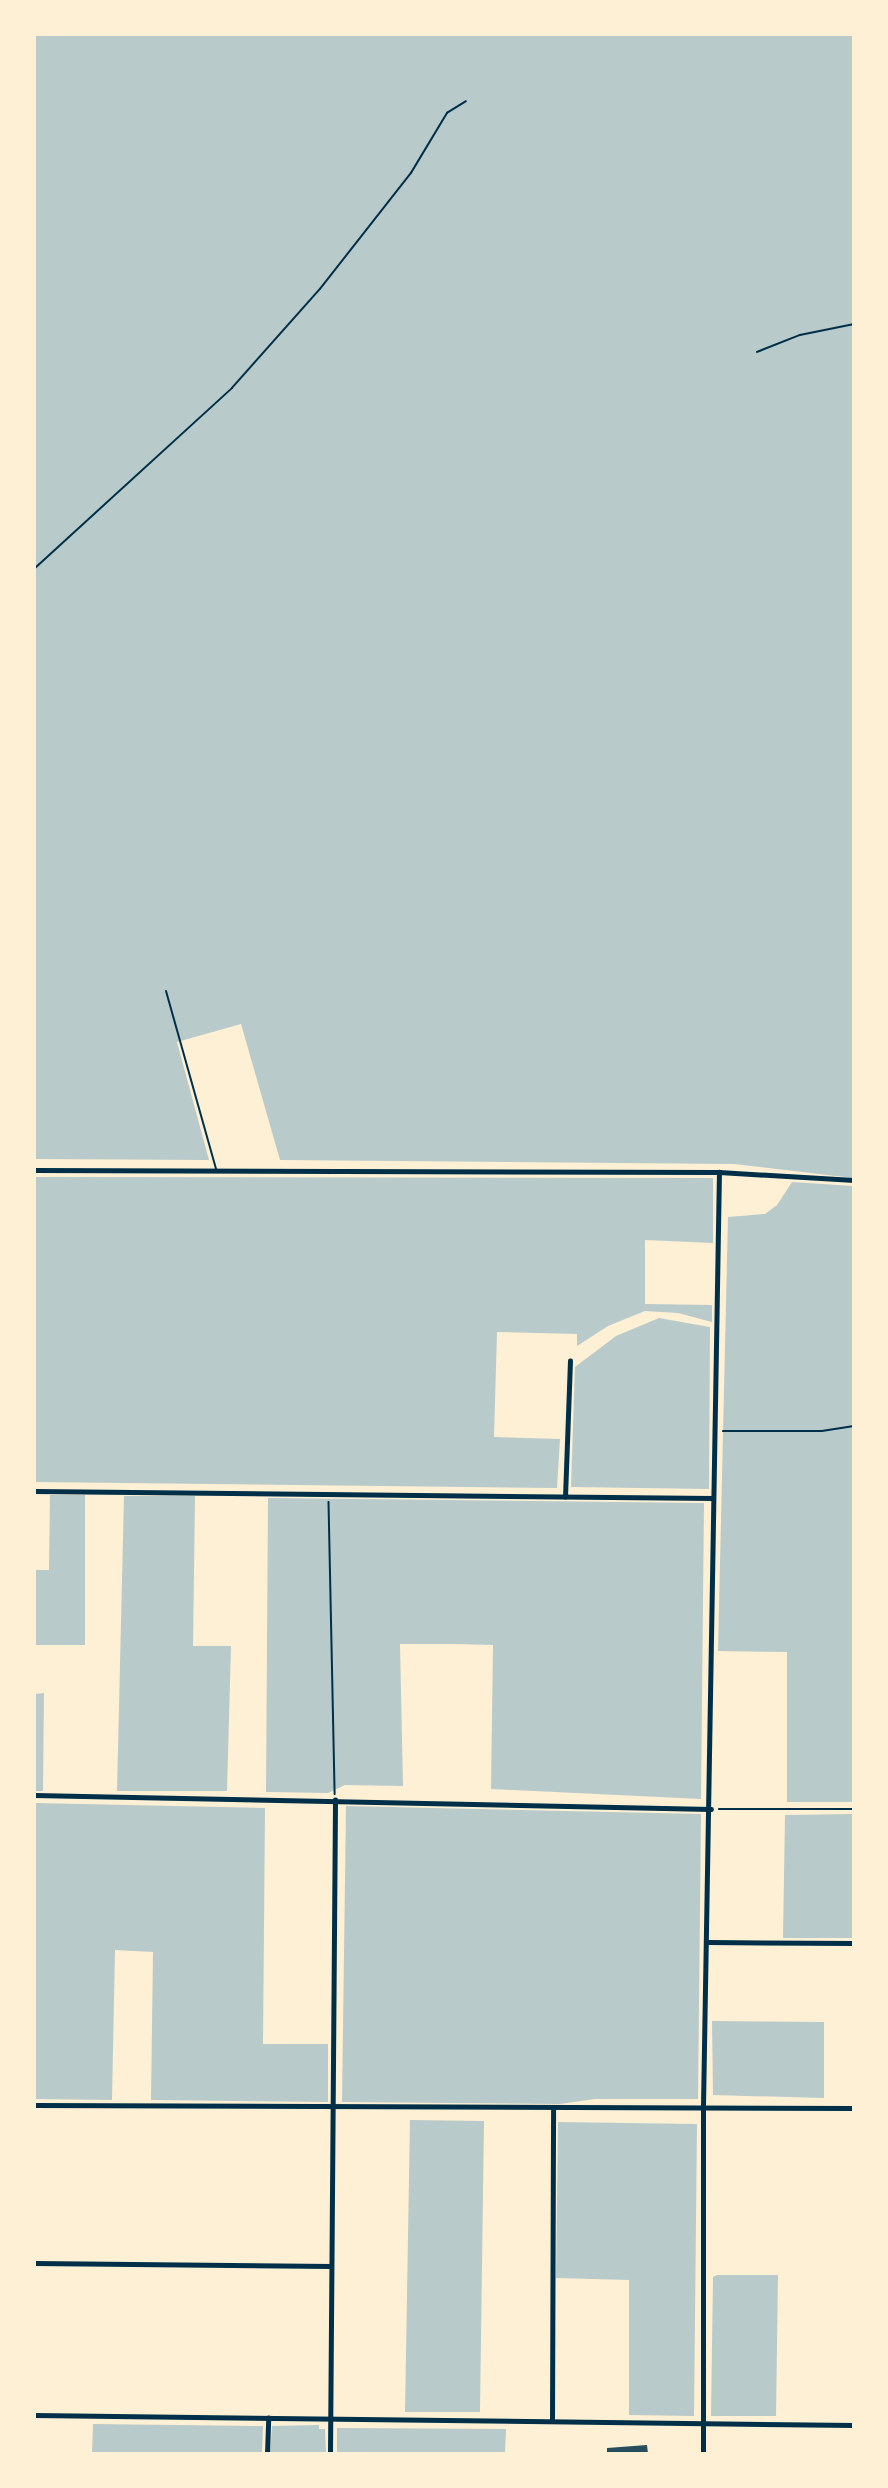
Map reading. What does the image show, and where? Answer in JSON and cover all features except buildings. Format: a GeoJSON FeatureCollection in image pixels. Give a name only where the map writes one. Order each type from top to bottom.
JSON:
{"type":"FeatureCollection","features":[{"type":"Feature","properties":{"kind":"street"},"geometry":{"type":"LineString","coordinates":[[34,1170],[216,1169],[531,1174],[719,1173],[854,1180]]}},
{"type":"Feature","properties":{"kind":"street"},"geometry":{"type":"LineString","coordinates":[[703,2454],[702,2106],[711,1809],[713,1498],[719,1173]]}},
{"type":"Feature","properties":{"kind":"street"},"geometry":{"type":"LineString","coordinates":[[565,1497],[570,1361]]}},
{"type":"Feature","properties":{"kind":"street"},"geometry":{"type":"LineString","coordinates":[[34,1491],[713,1498]]}},
{"type":"Feature","properties":{"kind":"street"},"geometry":{"type":"LineString","coordinates":[[34,1795],[711,1809]]}},
{"type":"Feature","properties":{"kind":"street"},"geometry":{"type":"LineString","coordinates":[[330,2454],[335,1800]]}},
{"type":"Feature","properties":{"kind":"street"},"geometry":{"type":"LineString","coordinates":[[708,1942],[854,1943]]}},
{"type":"Feature","properties":{"kind":"street"},"geometry":{"type":"LineString","coordinates":[[34,2105],[553,2109],[702,2106],[854,2108]]}},
{"type":"Feature","properties":{"kind":"street"},"geometry":{"type":"LineString","coordinates":[[552,2421],[553,2109]]}},
{"type":"Feature","properties":{"kind":"street"},"geometry":{"type":"LineString","coordinates":[[34,2263],[332,2266]]}},
{"type":"Feature","properties":{"kind":"street"},"geometry":{"type":"LineString","coordinates":[[34,2415],[854,2425]]}},
{"type":"Feature","properties":{"kind":"street"},"geometry":{"type":"LineString","coordinates":[[267,2454],[268,2418]]}},
{"type":"Feature","properties":{"kind":"lane"},"geometry":{"type":"LineString","coordinates":[[166,991],[216,1169]]}},
{"type":"Feature","properties":{"kind":"path"},"geometry":{"type":"LineString","coordinates":[[34,569],[232,388],[320,289],[411,173],[447,113],[466,101]]}},
{"type":"Feature","properties":{"kind":"path"},"geometry":{"type":"LineString","coordinates":[[757,352],[800,335],[854,324]]}},
{"type":"Feature","properties":{"kind":"path"},"geometry":{"type":"LineString","coordinates":[[714,1431],[822,1431],[854,1426]]}},
{"type":"Feature","properties":{"kind":"path"},"geometry":{"type":"LineString","coordinates":[[328,1495],[335,1800]]}},
{"type":"Feature","properties":{"kind":"path"},"geometry":{"type":"LineString","coordinates":[[711,1809],[854,1809]]}},
{"type":"Feature","properties":{"kind":"shaded area"},"geometry":{"type":"Polygon","coordinates":[[[35,35],[853,35],[853,1178],[734,1164],[280,1160],[241,1024],[177,1042],[209,1160],[35,1159],[35,35]]]}},
{"type":"Feature","properties":{"kind":"shaded area"},"geometry":{"type":"Polygon","coordinates":[[[35,1177],[713,1178],[713,1243],[645,1240],[645,1304],[712,1305],[712,1322],[678,1313],[645,1311],[608,1326],[577,1346],[577,1334],[497,1332],[494,1437],[560,1439],[557,1488],[35,1482],[35,1177]]]}},
{"type":"Feature","properties":{"kind":"shaded area"},"geometry":{"type":"Polygon","coordinates":[[[792,1182],[853,1186],[853,1802],[787,1802],[787,1652],[718,1651],[728,1217],[765,1214],[777,1205],[792,1182]]]}},
{"type":"Feature","properties":{"kind":"shaded area"},"geometry":{"type":"Polygon","coordinates":[[[659,1318],[710,1327],[709,1489],[571,1487],[575,1367],[616,1336],[659,1318]]]}},
{"type":"Feature","properties":{"kind":"shaded area"},"geometry":{"type":"Polygon","coordinates":[[[50,1495],[85,1495],[85,1645],[35,1645],[35,1570],[49,1570],[50,1495]]]}},
{"type":"Feature","properties":{"kind":"shaded area"},"geometry":{"type":"Polygon","coordinates":[[[124,1496],[195,1496],[193,1646],[231,1646],[227,1791],[117,1791],[124,1496]]]}},
{"type":"Feature","properties":{"kind":"shaded area"},"geometry":{"type":"Polygon","coordinates":[[[268,1498],[704,1503],[701,1799],[491,1789],[493,1645],[454,1644],[400,1644],[403,1786],[345,1785],[328,1793],[266,1792],[268,1498]]]}},
{"type":"Feature","properties":{"kind":"shaded area"},"geometry":{"type":"Polygon","coordinates":[[[44,1693],[43,1791],[35,1791],[35,1694],[44,1693]]]}},
{"type":"Feature","properties":{"kind":"shaded area"},"geometry":{"type":"Polygon","coordinates":[[[35,1803],[265,1808],[263,2044],[328,2044],[328,2102],[151,2100],[153,1952],[115,1950],[112,2100],[35,2099],[35,1803]]]}},
{"type":"Feature","properties":{"kind":"shaded area"},"geometry":{"type":"Polygon","coordinates":[[[346,1806],[701,1814],[698,2099],[595,2099],[560,2104],[342,2102],[346,1806]]]}},
{"type":"Feature","properties":{"kind":"shaded area"},"geometry":{"type":"Polygon","coordinates":[[[853,1814],[853,1938],[783,1938],[785,1815],[853,1814]]]}},
{"type":"Feature","properties":{"kind":"shaded area"},"geometry":{"type":"Polygon","coordinates":[[[712,2021],[824,2022],[824,2098],[713,2095],[712,2021]]]}},
{"type":"Feature","properties":{"kind":"shaded area"},"geometry":{"type":"Polygon","coordinates":[[[410,2120],[484,2121],[480,2412],[405,2412],[410,2120]]]}},
{"type":"Feature","properties":{"kind":"shaded area"},"geometry":{"type":"Polygon","coordinates":[[[558,2122],[697,2124],[694,2416],[629,2415],[629,2280],[556,2278],[558,2122]]]}},
{"type":"Feature","properties":{"kind":"shaded area"},"geometry":{"type":"Polygon","coordinates":[[[717,2275],[778,2275],[776,2416],[711,2416],[713,2277],[717,2275]]]}},
{"type":"Feature","properties":{"kind":"shaded area"},"geometry":{"type":"Polygon","coordinates":[[[93,2424],[263,2426],[262,2453],[92,2453],[93,2424]]]}},
{"type":"Feature","properties":{"kind":"shaded area"},"geometry":{"type":"Polygon","coordinates":[[[319,2425],[319,2429],[325,2429],[326,2453],[270,2453],[272,2426],[319,2425]]]}},
{"type":"Feature","properties":{"kind":"shaded area"},"geometry":{"type":"Polygon","coordinates":[[[337,2428],[506,2429],[505,2453],[337,2453],[337,2428]]]}}]}
